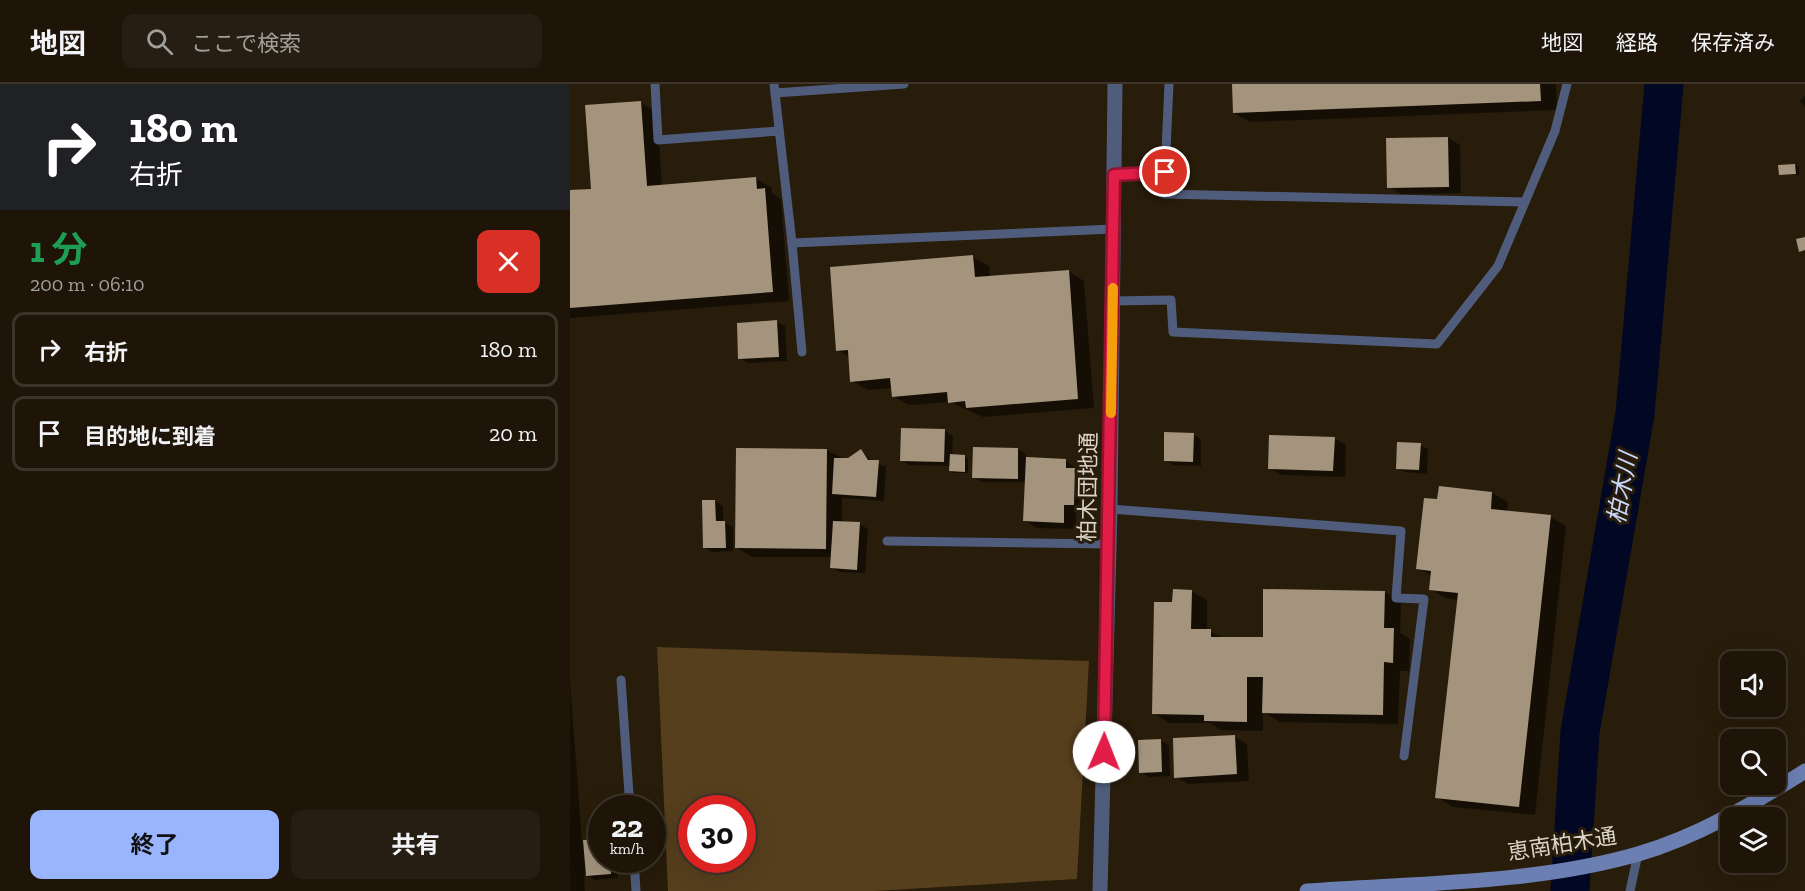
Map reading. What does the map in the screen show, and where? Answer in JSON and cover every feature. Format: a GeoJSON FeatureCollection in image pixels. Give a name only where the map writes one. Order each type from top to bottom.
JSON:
{"type":"FeatureCollection","features":[{"type":"Feature","properties":{"kind":"street","name":"柏木団地通"},"geometry":{"type":"LineString","coordinates":[[1100,891],[1110,509],[1115,84]]}},
{"type":"Feature","properties":{"kind":"street","name":"恵南柏木通"},"geometry":{"type":"LineString","coordinates":[[1307,891],[1485,878],[1558,870],[1638,854],[1726,817],[1805,771]]}},
{"type":"Feature","properties":{"kind":"lane"},"geometry":{"type":"LineString","coordinates":[[655,84],[658,140],[779,130]]}},
{"type":"Feature","properties":{"kind":"lane"},"geometry":{"type":"LineString","coordinates":[[802,352],[774,88],[904,84]]}},
{"type":"Feature","properties":{"kind":"lane"},"geometry":{"type":"LineString","coordinates":[[1169,84],[1164,195],[1525,202]]}},
{"type":"Feature","properties":{"kind":"lane"},"geometry":{"type":"LineString","coordinates":[[1113,301],[1172,300],[1173,332],[1437,344],[1498,266],[1555,131],[1567,84]]}},
{"type":"Feature","properties":{"kind":"lane"},"geometry":{"type":"LineString","coordinates":[[1114,175],[1165,172]]}},
{"type":"Feature","properties":{"kind":"lane"},"geometry":{"type":"LineString","coordinates":[[792,243],[1113,229]]}},
{"type":"Feature","properties":{"kind":"lane"},"geometry":{"type":"LineString","coordinates":[[1110,509],[1401,531],[1396,598],[1424,599],[1404,756]]}},
{"type":"Feature","properties":{"kind":"lane"},"geometry":{"type":"LineString","coordinates":[[887,541],[1109,544]]}},
{"type":"Feature","properties":{"kind":"lane"},"geometry":{"type":"LineString","coordinates":[[621,680],[629,795]]}},
{"type":"Feature","properties":{"kind":"lane"},"geometry":{"type":"LineString","coordinates":[[1630,891],[1638,854]]}},
{"type":"Feature","properties":{"kind":"lane"},"geometry":{"type":"LineString","coordinates":[[634,873],[636,891]]}},
{"type":"Feature","properties":{"kind":"shaded area"},"geometry":{"type":"Polygon","coordinates":[[[657,647],[1089,661],[1077,879],[874,891],[668,891],[666,795],[664,795],[657,647]]]}},
{"type":"Feature","properties":{"kind":"building"},"geometry":{"type":"Polygon","coordinates":[[[1232,84],[1540,84],[1541,101],[1233,113],[1232,84]]]}},
{"type":"Feature","properties":{"kind":"building"},"geometry":{"type":"Polygon","coordinates":[[[641,101],[647,186],[756,177],[757,189],[765,188],[773,292],[570,308],[570,190],[591,189],[585,105],[641,101]]]}},
{"type":"Feature","properties":{"kind":"building"},"geometry":{"type":"Polygon","coordinates":[[[1448,137],[1449,187],[1387,188],[1386,138],[1448,137]]]}},
{"type":"Feature","properties":{"kind":"building"},"geometry":{"type":"Polygon","coordinates":[[[1795,164],[1796,174],[1779,175],[1778,165],[1795,164]]]}},
{"type":"Feature","properties":{"kind":"building"},"geometry":{"type":"Polygon","coordinates":[[[1805,237],[1805,250],[1799,252],[1796,239],[1805,237]]]}},
{"type":"Feature","properties":{"kind":"building"},"geometry":{"type":"Polygon","coordinates":[[[973,255],[975,277],[1069,270],[1078,399],[966,408],[965,401],[948,403],[947,392],[892,397],[890,378],[850,382],[848,350],[836,351],[830,267],[973,255]]]}},
{"type":"Feature","properties":{"kind":"building"},"geometry":{"type":"Polygon","coordinates":[[[777,320],[779,357],[738,359],[737,323],[777,320]]]}},
{"type":"Feature","properties":{"kind":"building"},"geometry":{"type":"Polygon","coordinates":[[[901,428],[945,429],[944,462],[900,461],[901,428]]]}},
{"type":"Feature","properties":{"kind":"building"},"geometry":{"type":"Polygon","coordinates":[[[1164,432],[1194,433],[1193,462],[1164,461],[1164,432]]]}},
{"type":"Feature","properties":{"kind":"building"},"geometry":{"type":"Polygon","coordinates":[[[1269,435],[1335,437],[1333,471],[1268,469],[1269,435]]]}},
{"type":"Feature","properties":{"kind":"building"},"geometry":{"type":"Polygon","coordinates":[[[1397,442],[1421,443],[1419,470],[1396,469],[1397,442]]]}},
{"type":"Feature","properties":{"kind":"building"},"geometry":{"type":"Polygon","coordinates":[[[973,447],[1018,448],[1018,479],[972,478],[973,447]]]}},
{"type":"Feature","properties":{"kind":"building"},"geometry":{"type":"Polygon","coordinates":[[[736,448],[827,449],[826,549],[735,548],[736,448]]]}},
{"type":"Feature","properties":{"kind":"building"},"geometry":{"type":"Polygon","coordinates":[[[861,449],[868,460],[879,460],[876,497],[832,494],[834,458],[848,458],[861,449]]]}},
{"type":"Feature","properties":{"kind":"building"},"geometry":{"type":"Polygon","coordinates":[[[950,454],[965,455],[965,472],[949,471],[950,454]]]}},
{"type":"Feature","properties":{"kind":"building"},"geometry":{"type":"Polygon","coordinates":[[[1026,457],[1066,459],[1066,468],[1075,468],[1074,505],[1064,505],[1064,523],[1023,521],[1026,457]]]}},
{"type":"Feature","properties":{"kind":"building"},"geometry":{"type":"Polygon","coordinates":[[[1439,486],[1492,492],[1491,509],[1551,515],[1519,807],[1435,798],[1458,593],[1429,590],[1431,571],[1416,569],[1424,498],[1437,499],[1439,486]]]}},
{"type":"Feature","properties":{"kind":"building"},"geometry":{"type":"Polygon","coordinates":[[[702,500],[715,500],[716,521],[725,521],[726,548],[703,548],[702,500]]]}},
{"type":"Feature","properties":{"kind":"building"},"geometry":{"type":"Polygon","coordinates":[[[833,521],[860,522],[857,570],[830,568],[833,521]]]}},
{"type":"Feature","properties":{"kind":"building"},"geometry":{"type":"Polygon","coordinates":[[[1173,589],[1192,590],[1191,629],[1211,629],[1211,637],[1263,637],[1263,589],[1385,591],[1384,628],[1394,628],[1393,663],[1384,662],[1383,715],[1262,713],[1263,677],[1247,677],[1247,722],[1204,721],[1204,715],[1152,714],[1154,602],[1172,602],[1173,589]]]}},
{"type":"Feature","properties":{"kind":"building"},"geometry":{"type":"Polygon","coordinates":[[[1235,735],[1237,774],[1174,778],[1173,738],[1235,735]]]}},
{"type":"Feature","properties":{"kind":"building"},"geometry":{"type":"Polygon","coordinates":[[[1161,739],[1162,772],[1139,773],[1138,740],[1161,739]]]}},
{"type":"Feature","properties":{"kind":"building"},"geometry":{"type":"Polygon","coordinates":[[[583,840],[588,840],[588,873],[611,874],[586,876],[583,840]]]}},
{"type":"Feature","properties":{"kind":"waterway","name":"柏木川"},"geometry":{"type":"LineString","coordinates":[[1570,891],[1580,732],[1635,414],[1664,84]]}},
{"type":"Feature","properties":{"kind":"slow traffic"},"geometry":{"type":"LineString","coordinates":[[1111,413],[1113,288]]}},
{"type":"Feature","properties":{"kind":"route"},"geometry":{"type":"LineString","coordinates":[[1104,752],[1114,175],[1165,172]]}}]}
